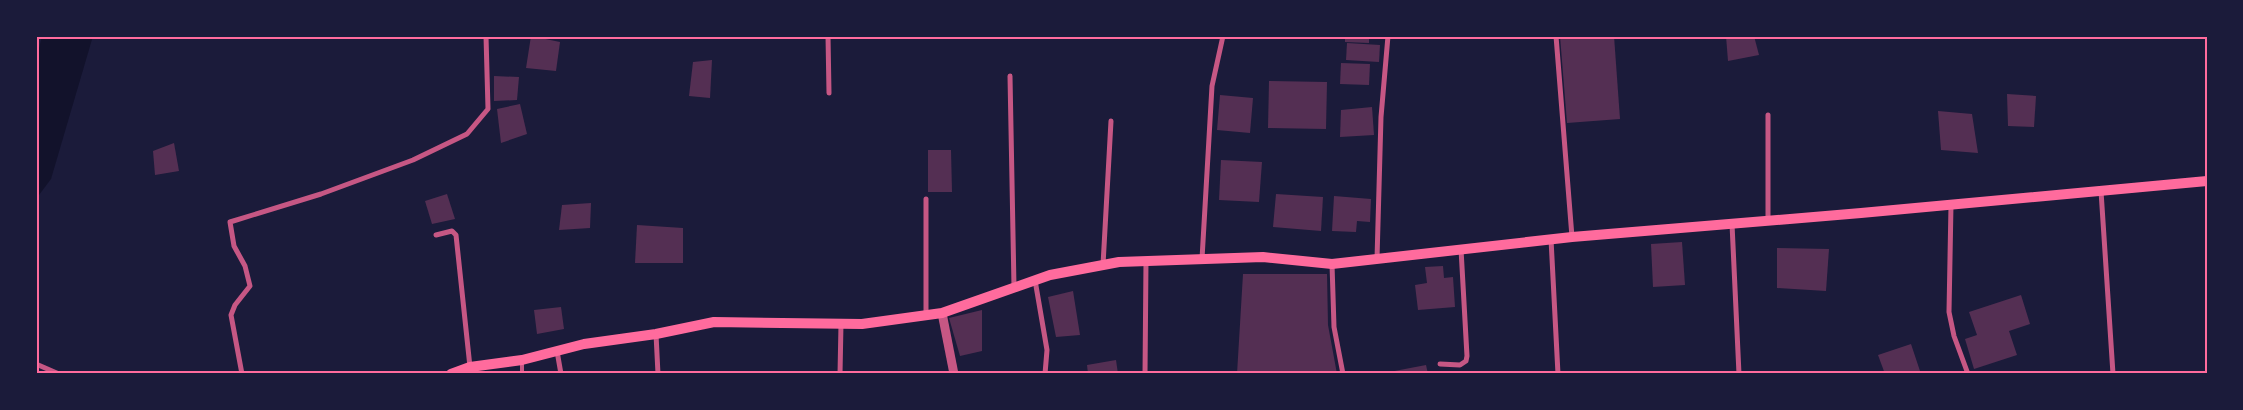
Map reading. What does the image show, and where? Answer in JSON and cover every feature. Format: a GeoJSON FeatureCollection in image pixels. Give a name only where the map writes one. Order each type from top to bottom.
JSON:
{"type":"FeatureCollection","features":[{"type":"Feature","properties":{"kind":"main road"},"geometry":{"type":"LineString","coordinates":[[451,374],[470,367],[522,360],[584,344],[656,334],[714,322],[862,324],[942,313],[1050,275],[1118,262],[1263,257],[1332,264],[1572,237],[2207,181]]}},
{"type":"Feature","properties":{"kind":"street"},"geometry":{"type":"LineString","coordinates":[[242,374],[231,315],[235,305],[250,286],[245,266],[234,246],[230,222],[330,191],[413,160],[467,134],[488,109],[486,36]]}},
{"type":"Feature","properties":{"kind":"street"},"geometry":{"type":"LineString","coordinates":[[828,36],[829,93]]}},
{"type":"Feature","properties":{"kind":"street"},"geometry":{"type":"LineString","coordinates":[[1202,260],[1212,86],[1223,36]]}},
{"type":"Feature","properties":{"kind":"street"},"geometry":{"type":"LineString","coordinates":[[1378,259],[1381,117],[1388,36]]}},
{"type":"Feature","properties":{"kind":"street"},"geometry":{"type":"LineString","coordinates":[[1556,36],[1572,237]]}},
{"type":"Feature","properties":{"kind":"street"},"geometry":{"type":"LineString","coordinates":[[1010,76],[1014,288]]}},
{"type":"Feature","properties":{"kind":"street"},"geometry":{"type":"LineString","coordinates":[[1768,115],[1768,220]]}},
{"type":"Feature","properties":{"kind":"street"},"geometry":{"type":"LineString","coordinates":[[1103,266],[1111,121]]}},
{"type":"Feature","properties":{"kind":"street"},"geometry":{"type":"LineString","coordinates":[[2101,191],[2113,374]]}},
{"type":"Feature","properties":{"kind":"street"},"geometry":{"type":"LineString","coordinates":[[926,199],[926,315]]}},
{"type":"Feature","properties":{"kind":"street"},"geometry":{"type":"LineString","coordinates":[[1951,205],[1949,312],[1954,336],[1968,374]]}},
{"type":"Feature","properties":{"kind":"street"},"geometry":{"type":"LineString","coordinates":[[1732,224],[1739,374]]}},
{"type":"Feature","properties":{"kind":"street"},"geometry":{"type":"LineString","coordinates":[[436,235],[452,231],[456,235],[470,367]]}},
{"type":"Feature","properties":{"kind":"street"},"geometry":{"type":"LineString","coordinates":[[1551,239],[1558,374]]}},
{"type":"Feature","properties":{"kind":"street"},"geometry":{"type":"LineString","coordinates":[[1440,364],[1460,365],[1466,361],[1467,356],[1461,249]]}},
{"type":"Feature","properties":{"kind":"street"},"geometry":{"type":"LineString","coordinates":[[1146,261],[1146,374]]}},
{"type":"Feature","properties":{"kind":"street"},"geometry":{"type":"LineString","coordinates":[[1332,264],[1334,327],[1343,374]]}},
{"type":"Feature","properties":{"kind":"street"},"geometry":{"type":"LineString","coordinates":[[1035,280],[1047,350],[1045,374]]}},
{"type":"Feature","properties":{"kind":"street"},"geometry":{"type":"LineString","coordinates":[[942,313],[954,374]]}},
{"type":"Feature","properties":{"kind":"street"},"geometry":{"type":"LineString","coordinates":[[840,374],[841,323]]}},
{"type":"Feature","properties":{"kind":"street"},"geometry":{"type":"LineString","coordinates":[[656,334],[658,374]]}},
{"type":"Feature","properties":{"kind":"street"},"geometry":{"type":"LineString","coordinates":[[557,351],[560,374]]}},
{"type":"Feature","properties":{"kind":"street"},"geometry":{"type":"LineString","coordinates":[[36,364],[59,374]]}},
{"type":"Feature","properties":{"kind":"lane"},"geometry":{"type":"LineString","coordinates":[[522,360],[522,374]]}},
{"type":"Feature","properties":{"kind":"shaded area"},"geometry":{"type":"Polygon","coordinates":[[[42,36],[93,36],[51,179],[36,199],[36,61],[42,36]]]}},
{"type":"Feature","properties":{"kind":"building"},"geometry":{"type":"Polygon","coordinates":[[[531,36],[560,42],[556,71],[526,68],[531,36]]]}},
{"type":"Feature","properties":{"kind":"building"},"geometry":{"type":"Polygon","coordinates":[[[1345,36],[1369,36],[1369,43],[1345,42],[1345,36]]]}},
{"type":"Feature","properties":{"kind":"building"},"geometry":{"type":"Polygon","coordinates":[[[1560,36],[1614,36],[1620,119],[1567,123],[1560,36]]]}},
{"type":"Feature","properties":{"kind":"building"},"geometry":{"type":"Polygon","coordinates":[[[1726,36],[1754,36],[1759,55],[1728,61],[1726,36]]]}},
{"type":"Feature","properties":{"kind":"building"},"geometry":{"type":"Polygon","coordinates":[[[1347,43],[1380,45],[1379,62],[1346,60],[1347,43]]]}},
{"type":"Feature","properties":{"kind":"building"},"geometry":{"type":"Polygon","coordinates":[[[712,60],[710,98],[689,96],[693,62],[712,60]]]}},
{"type":"Feature","properties":{"kind":"building"},"geometry":{"type":"Polygon","coordinates":[[[1341,63],[1370,64],[1369,85],[1340,84],[1341,63]]]}},
{"type":"Feature","properties":{"kind":"building"},"geometry":{"type":"Polygon","coordinates":[[[494,76],[519,77],[517,100],[494,101],[494,76]]]}},
{"type":"Feature","properties":{"kind":"building"},"geometry":{"type":"Polygon","coordinates":[[[1269,81],[1327,82],[1326,129],[1268,128],[1269,81]]]}},
{"type":"Feature","properties":{"kind":"building"},"geometry":{"type":"Polygon","coordinates":[[[2007,94],[2036,96],[2034,127],[2008,126],[2007,94]]]}},
{"type":"Feature","properties":{"kind":"building"},"geometry":{"type":"Polygon","coordinates":[[[1220,95],[1253,98],[1250,133],[1217,130],[1220,95]]]}},
{"type":"Feature","properties":{"kind":"building"},"geometry":{"type":"Polygon","coordinates":[[[520,104],[527,134],[501,143],[497,109],[520,104]]]}},
{"type":"Feature","properties":{"kind":"building"},"geometry":{"type":"Polygon","coordinates":[[[1372,107],[1374,135],[1340,137],[1341,110],[1372,107]]]}},
{"type":"Feature","properties":{"kind":"building"},"geometry":{"type":"Polygon","coordinates":[[[1938,111],[1972,114],[1978,153],[1941,150],[1938,111]]]}},
{"type":"Feature","properties":{"kind":"building"},"geometry":{"type":"Polygon","coordinates":[[[174,143],[179,171],[155,175],[153,151],[174,143]]]}},
{"type":"Feature","properties":{"kind":"building"},"geometry":{"type":"Polygon","coordinates":[[[928,150],[951,150],[952,192],[928,192],[928,150]]]}},
{"type":"Feature","properties":{"kind":"building"},"geometry":{"type":"Polygon","coordinates":[[[1221,160],[1262,162],[1259,202],[1219,200],[1221,160]]]}},
{"type":"Feature","properties":{"kind":"building"},"geometry":{"type":"Polygon","coordinates":[[[447,194],[455,219],[432,224],[425,201],[447,194]]]}},
{"type":"Feature","properties":{"kind":"building"},"geometry":{"type":"Polygon","coordinates":[[[1276,194],[1323,197],[1321,231],[1273,227],[1276,194]]]}},
{"type":"Feature","properties":{"kind":"building"},"geometry":{"type":"Polygon","coordinates":[[[1334,196],[1371,199],[1370,222],[1357,221],[1356,232],[1332,231],[1334,196]]]}},
{"type":"Feature","properties":{"kind":"building"},"geometry":{"type":"Polygon","coordinates":[[[591,203],[590,228],[559,230],[562,205],[591,203]]]}},
{"type":"Feature","properties":{"kind":"building"},"geometry":{"type":"Polygon","coordinates":[[[637,225],[683,228],[683,263],[635,263],[637,225]]]}},
{"type":"Feature","properties":{"kind":"building"},"geometry":{"type":"Polygon","coordinates":[[[1682,242],[1685,285],[1653,287],[1651,244],[1682,242]]]}},
{"type":"Feature","properties":{"kind":"building"},"geometry":{"type":"Polygon","coordinates":[[[1777,248],[1829,249],[1826,291],[1777,288],[1777,248]]]}},
{"type":"Feature","properties":{"kind":"building"},"geometry":{"type":"Polygon","coordinates":[[[1443,266],[1444,278],[1453,277],[1455,307],[1418,310],[1415,285],[1427,283],[1425,267],[1443,266]]]}},
{"type":"Feature","properties":{"kind":"building"},"geometry":{"type":"Polygon","coordinates":[[[1243,274],[1327,274],[1328,325],[1337,374],[1237,374],[1243,274]]]}},
{"type":"Feature","properties":{"kind":"building"},"geometry":{"type":"Polygon","coordinates":[[[1073,291],[1080,335],[1056,337],[1048,297],[1073,291]]]}},
{"type":"Feature","properties":{"kind":"building"},"geometry":{"type":"Polygon","coordinates":[[[2021,295],[2030,324],[2009,331],[2017,355],[1974,369],[1965,339],[1977,335],[1969,312],[2021,295]]]}},
{"type":"Feature","properties":{"kind":"building"},"geometry":{"type":"Polygon","coordinates":[[[561,307],[564,329],[537,334],[534,310],[561,307]]]}},
{"type":"Feature","properties":{"kind":"building"},"geometry":{"type":"Polygon","coordinates":[[[982,310],[982,351],[960,356],[949,318],[982,310]]]}},
{"type":"Feature","properties":{"kind":"building"},"geometry":{"type":"Polygon","coordinates":[[[1911,344],[1921,374],[1885,374],[1878,355],[1911,344]]]}},
{"type":"Feature","properties":{"kind":"building"},"geometry":{"type":"Polygon","coordinates":[[[1116,360],[1118,374],[1088,374],[1087,365],[1116,360]]]}},
{"type":"Feature","properties":{"kind":"building"},"geometry":{"type":"Polygon","coordinates":[[[1426,365],[1428,374],[1384,374],[1384,373],[1426,365]]]}},
{"type":"Feature","properties":{"kind":"building"},"geometry":{"type":"Polygon","coordinates":[[[513,371],[513,374],[499,374],[499,373],[513,371]]]}}]}
